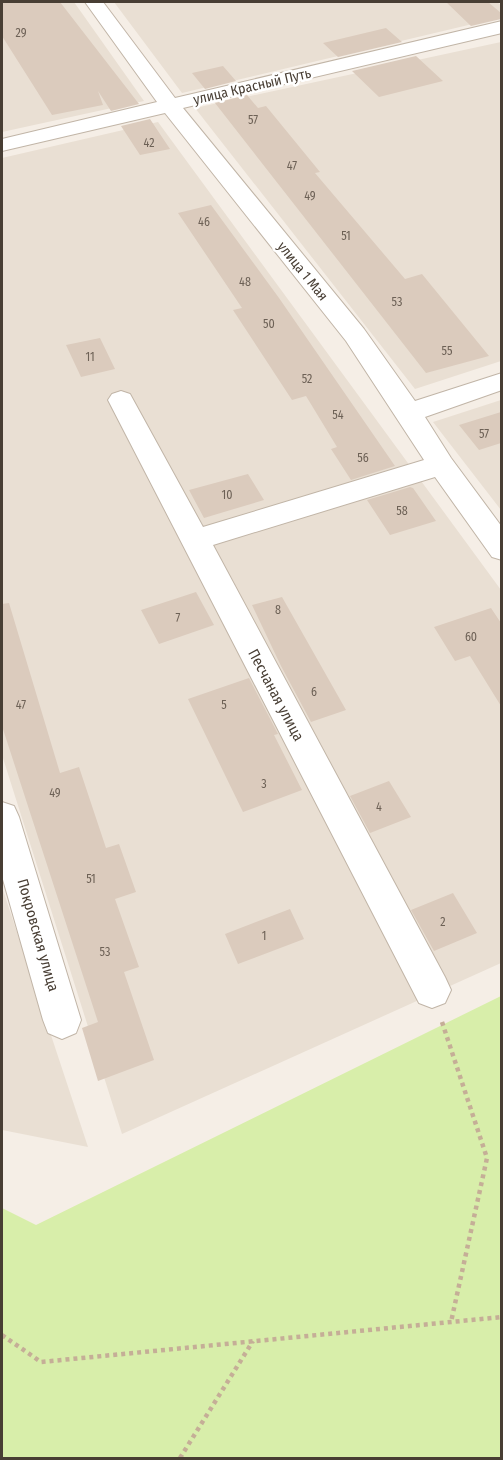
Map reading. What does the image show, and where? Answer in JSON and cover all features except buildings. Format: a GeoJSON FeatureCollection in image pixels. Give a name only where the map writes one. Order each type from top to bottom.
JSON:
{"type":"FeatureCollection","features":[{"type":"Feature","properties":{"kind":"street","name":"улица 1 Мая"},"geometry":{"type":"LineString","coordinates":[[94,2],[170,106],[355,335],[409,413],[441,465],[501,549]]}},
{"type":"Feature","properties":{"kind":"street","name":"улица Красный Путь"},"geometry":{"type":"LineString","coordinates":[[2,145],[501,27]]}},
{"type":"Feature","properties":{"kind":"street"},"geometry":{"type":"LineString","coordinates":[[409,413],[501,381]]}},
{"type":"Feature","properties":{"kind":"street","name":"Песчаная улица"},"geometry":{"type":"LineString","coordinates":[[121,400],[432,990]]}},
{"type":"Feature","properties":{"kind":"street"},"geometry":{"type":"LineString","coordinates":[[195,540],[441,465]]}},
{"type":"Feature","properties":{"kind":"street","name":"Покровская улица"},"geometry":{"type":"LineString","coordinates":[[2,817],[62,1020]]}},
{"type":"Feature","properties":{"kind":"path"},"geometry":{"type":"LineString","coordinates":[[432,990],[487,1158],[451,1322]]}},
{"type":"Feature","properties":{"kind":"path"},"geometry":{"type":"LineString","coordinates":[[2,1335],[41,1362],[501,1317]]}},
{"type":"Feature","properties":{"kind":"path"},"geometry":{"type":"LineString","coordinates":[[180,1458],[253,1341]]}},
{"type":"Feature","properties":{"kind":"shaded area"},"geometry":{"type":"Polygon","coordinates":[[[2,2],[74,2],[144,101],[2,132],[2,2]]]}},
{"type":"Feature","properties":{"kind":"shaded area"},"geometry":{"type":"Polygon","coordinates":[[[114,2],[497,2],[501,5],[502,17],[182,93],[114,2]]]}},
{"type":"Feature","properties":{"kind":"shaded area"},"geometry":{"type":"Polygon","coordinates":[[[501,42],[501,361],[415,389],[195,108],[501,42]]]}},
{"type":"Feature","properties":{"kind":"shaded area"},"geometry":{"type":"Polygon","coordinates":[[[158,122],[501,590],[501,963],[122,1134],[2,755],[2,158],[158,122]]]}},
{"type":"Feature","properties":{"kind":"shaded area"},"geometry":{"type":"Polygon","coordinates":[[[501,400],[501,510],[433,422],[501,400]]]}},
{"type":"Feature","properties":{"kind":"shaded area"},"geometry":{"type":"Polygon","coordinates":[[[2,887],[88,1147],[2,1130],[2,887]]]}},
{"type":"Feature","properties":{"kind":"green space"},"geometry":{"type":"Polygon","coordinates":[[[501,996],[501,1458],[2,1458],[2,1208],[36,1225],[501,996]]]}}]}
